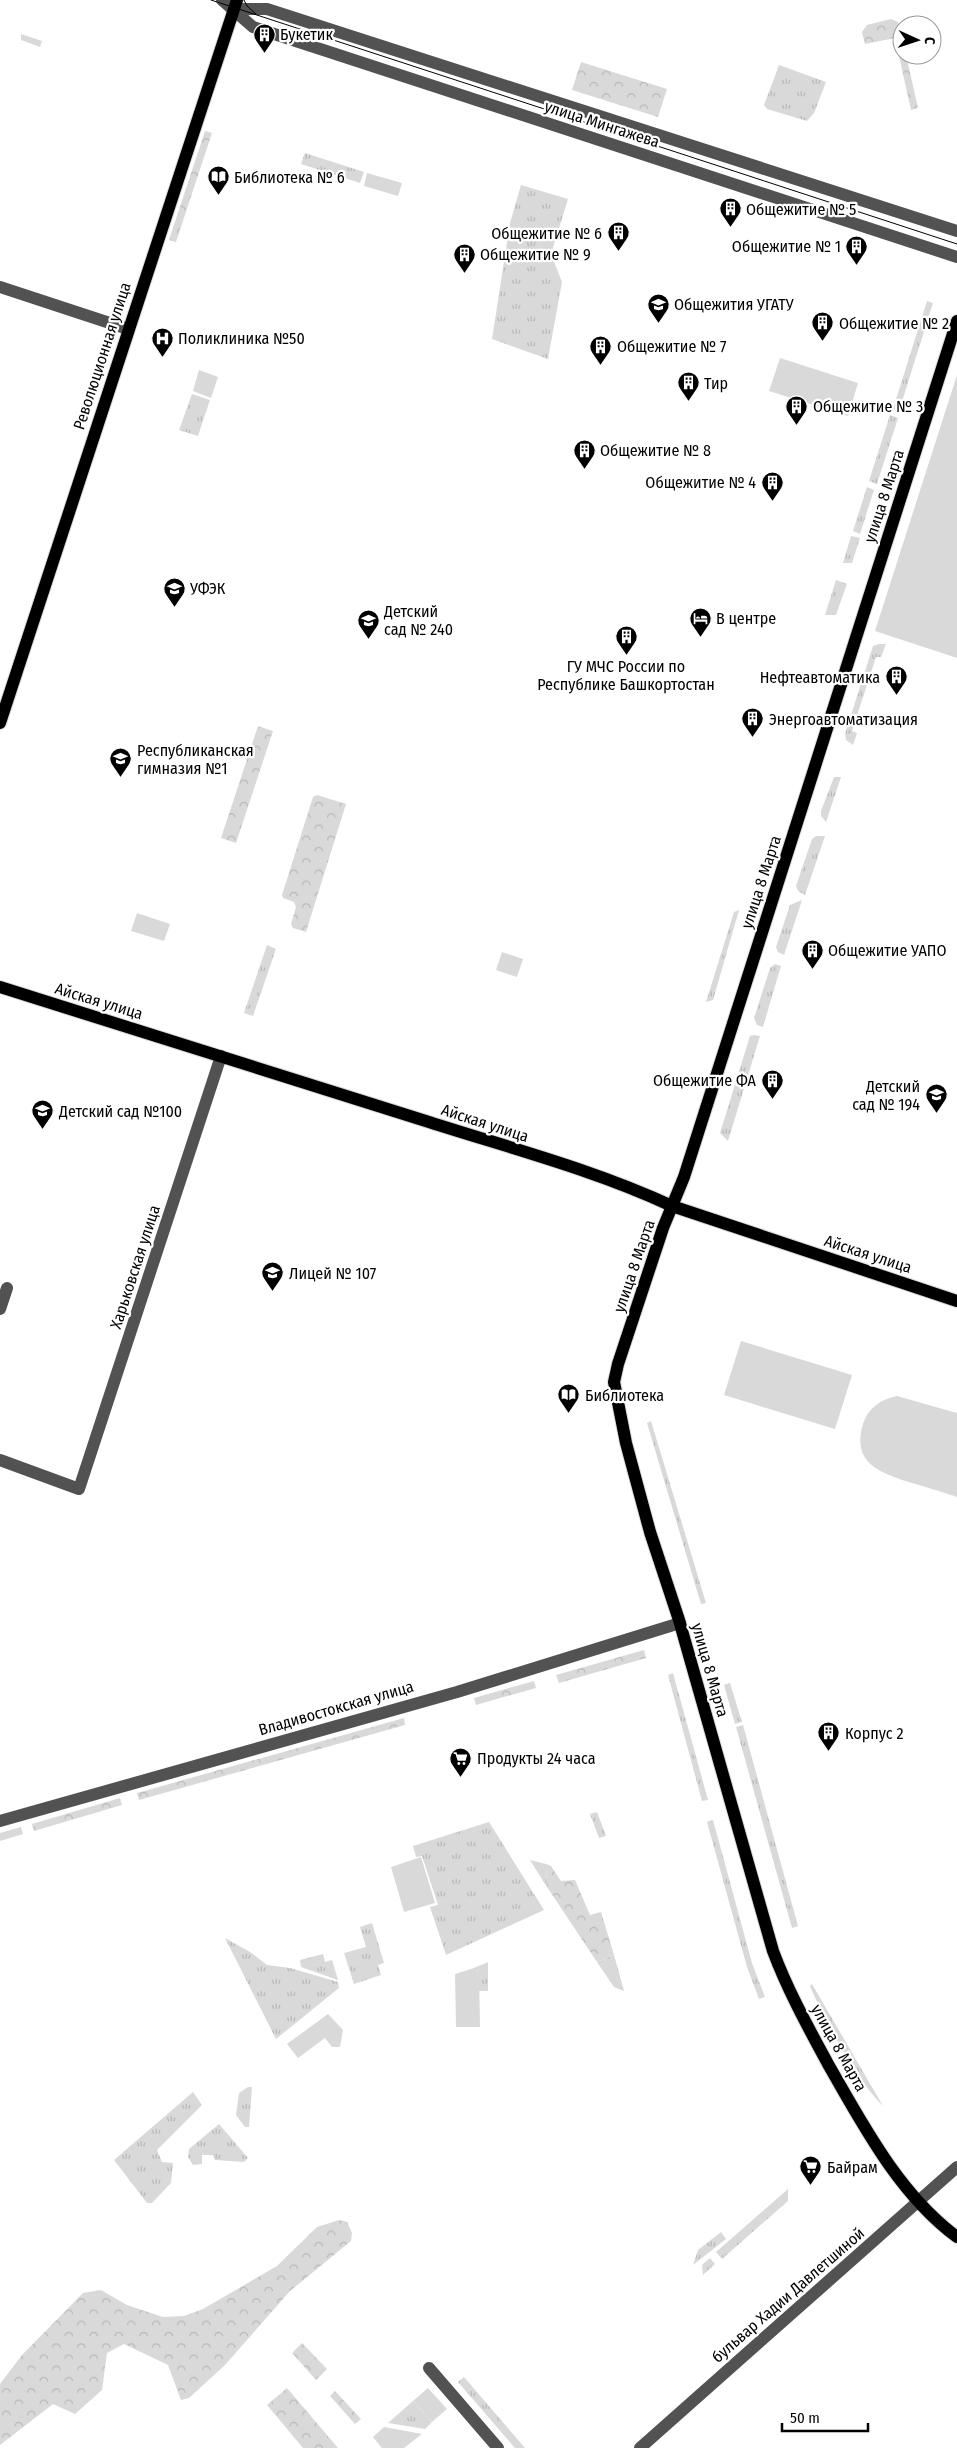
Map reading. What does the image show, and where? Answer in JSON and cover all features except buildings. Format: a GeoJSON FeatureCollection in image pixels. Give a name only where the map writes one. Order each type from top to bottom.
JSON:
{"type":"FeatureCollection","features":[{"type":"Feature","properties":{"kind":"main road","name":"Революционная улица"},"geometry":{"type":"LineString","coordinates":[[0,723],[128,329],[231,3]]}},
{"type":"Feature","properties":{"kind":"main road","name":"улица 8 Марта"},"geometry":{"type":"LineString","coordinates":[[957,321],[684,1177],[672,1206],[618,1364],[614,1382],[626,1443],[650,1532],[680,1624],[773,1951],[784,1980],[844,2092],[896,2175],[917,2202],[957,2237]]}},
{"type":"Feature","properties":{"kind":"main road","name":"Айская улица"},"geometry":{"type":"LineString","coordinates":[[0,987],[570,1167],[643,1193],[672,1206],[957,1301]]}},
{"type":"Feature","properties":{"kind":"street","name":"улица Мингажева"},"geometry":{"type":"LineString","coordinates":[[231,3],[253,27],[957,257]]}},
{"type":"Feature","properties":{"kind":"street"},"geometry":{"type":"LineString","coordinates":[[231,3],[267,9],[957,231]]}},
{"type":"Feature","properties":{"kind":"street"},"geometry":{"type":"LineString","coordinates":[[0,287],[128,329]]}},
{"type":"Feature","properties":{"kind":"street","name":"Харьковская улица"},"geometry":{"type":"LineString","coordinates":[[0,1460],[79,1488],[222,1056]]}},
{"type":"Feature","properties":{"kind":"street"},"geometry":{"type":"LineString","coordinates":[[0,1309],[7,1288]]}},
{"type":"Feature","properties":{"kind":"street","name":"Владивостокская улица"},"geometry":{"type":"LineString","coordinates":[[0,1820],[457,1692],[680,1624]]}},
{"type":"Feature","properties":{"kind":"street","name":"бульвар Хадии Давлетшиной"},"geometry":{"type":"LineString","coordinates":[[640,2448],[957,2167]]}},
{"type":"Feature","properties":{"kind":"street"},"geometry":{"type":"LineString","coordinates":[[429,2368],[498,2448]]}},
{"type":"Feature","properties":{"kind":"green space"},"geometry":{"type":"Polygon","coordinates":[[[892,19],[892,39],[865,44],[862,32],[867,25],[892,19]]]}},
{"type":"Feature","properties":{"kind":"green space"},"geometry":{"type":"Polygon","coordinates":[[[21,34],[42,41],[40,47],[21,40],[21,34]]]}},
{"type":"Feature","properties":{"kind":"green space"},"geometry":{"type":"Polygon","coordinates":[[[581,62],[667,89],[658,117],[572,90],[581,62]]]}},
{"type":"Feature","properties":{"kind":"green space"},"geometry":{"type":"Polygon","coordinates":[[[779,65],[826,82],[814,113],[807,121],[767,109],[764,105],[779,65]]]}},
{"type":"Feature","properties":{"kind":"green space"},"geometry":{"type":"Polygon","coordinates":[[[901,65],[908,65],[918,108],[911,110],[901,65]]]}},
{"type":"Feature","properties":{"kind":"green space"},"geometry":{"type":"Polygon","coordinates":[[[205,131],[212,133],[176,242],[169,240],[205,131]]]}},
{"type":"Feature","properties":{"kind":"green space"},"geometry":{"type":"Polygon","coordinates":[[[305,153],[364,172],[360,183],[301,164],[305,153]]]}},
{"type":"Feature","properties":{"kind":"green space"},"geometry":{"type":"Polygon","coordinates":[[[367,173],[402,183],[398,196],[364,186],[367,173]]]}},
{"type":"Feature","properties":{"kind":"green space"},"geometry":{"type":"Polygon","coordinates":[[[521,185],[568,199],[551,254],[562,282],[548,359],[492,339],[510,223],[521,185]]]}},
{"type":"Feature","properties":{"kind":"green space"},"geometry":{"type":"Polygon","coordinates":[[[927,301],[933,303],[899,411],[893,409],[927,301]]]}},
{"type":"Feature","properties":{"kind":"green space"},"geometry":{"type":"Polygon","coordinates":[[[780,358],[858,383],[848,416],[769,391],[780,358]]]}},
{"type":"Feature","properties":{"kind":"green space"},"geometry":{"type":"Polygon","coordinates":[[[199,370],[218,377],[211,398],[193,391],[199,370]]]}},
{"type":"Feature","properties":{"kind":"green space"},"geometry":{"type":"Polygon","coordinates":[[[957,375],[957,658],[875,631],[957,375]]]}},
{"type":"Feature","properties":{"kind":"green space"},"geometry":{"type":"Polygon","coordinates":[[[192,394],[210,400],[198,436],[179,430],[192,394]]]}},
{"type":"Feature","properties":{"kind":"green space"},"geometry":{"type":"Polygon","coordinates":[[[890,415],[898,418],[877,484],[869,481],[890,415]]]}},
{"type":"Feature","properties":{"kind":"green space"},"geometry":{"type":"Polygon","coordinates":[[[867,487],[874,490],[860,534],[853,531],[867,487]]]}},
{"type":"Feature","properties":{"kind":"green space"},"geometry":{"type":"Polygon","coordinates":[[[851,536],[860,538],[852,563],[843,563],[851,536]]]}},
{"type":"Feature","properties":{"kind":"green space"},"geometry":{"type":"Polygon","coordinates":[[[836,580],[847,584],[836,615],[825,615],[836,580]]]}},
{"type":"Feature","properties":{"kind":"green space"},"geometry":{"type":"Polygon","coordinates":[[[886,644],[881,657],[876,657],[852,731],[857,733],[853,745],[846,740],[845,734],[873,646],[886,644]]]}},
{"type":"Feature","properties":{"kind":"green space"},"geometry":{"type":"Polygon","coordinates":[[[258,726],[273,731],[236,843],[221,838],[258,726]]]}},
{"type":"Feature","properties":{"kind":"green space"},"geometry":{"type":"Polygon","coordinates":[[[834,777],[841,777],[826,822],[821,816],[821,811],[834,777]]]}},
{"type":"Feature","properties":{"kind":"green space"},"geometry":{"type":"Polygon","coordinates":[[[317,795],[346,804],[306,932],[293,928],[291,924],[296,907],[294,902],[283,898],[282,895],[313,797],[317,795]]]}},
{"type":"Feature","properties":{"kind":"green space"},"geometry":{"type":"Polygon","coordinates":[[[816,836],[825,836],[805,895],[798,891],[796,886],[812,839],[816,836]]]}},
{"type":"Feature","properties":{"kind":"green space"},"geometry":{"type":"Polygon","coordinates":[[[802,900],[784,955],[778,952],[776,947],[790,905],[802,900]]]}},
{"type":"Feature","properties":{"kind":"green space"},"geometry":{"type":"Polygon","coordinates":[[[739,910],[713,1000],[706,1002],[734,912],[739,910]]]}},
{"type":"Feature","properties":{"kind":"green space"},"geometry":{"type":"Polygon","coordinates":[[[137,913],[170,924],[164,941],[131,931],[137,913]]]}},
{"type":"Feature","properties":{"kind":"green space"},"geometry":{"type":"Polygon","coordinates":[[[267,945],[276,949],[253,1016],[244,1013],[267,945]]]}},
{"type":"Feature","properties":{"kind":"green space"},"geometry":{"type":"Polygon","coordinates":[[[502,952],[523,959],[517,977],[496,970],[502,952]]]}},
{"type":"Feature","properties":{"kind":"green space"},"geometry":{"type":"Polygon","coordinates":[[[775,964],[781,966],[763,1027],[757,1025],[754,1018],[770,968],[775,964]]]}},
{"type":"Feature","properties":{"kind":"green space"},"geometry":{"type":"Polygon","coordinates":[[[750,1036],[760,1036],[728,1141],[720,1133],[750,1036]]]}},
{"type":"Feature","properties":{"kind":"green space"},"geometry":{"type":"Polygon","coordinates":[[[741,1341],[852,1375],[835,1429],[724,1395],[741,1341]]]}},
{"type":"Feature","properties":{"kind":"green space"},"geometry":{"type":"Polygon","coordinates":[[[897,1396],[957,1413],[957,1497],[890,1475],[871,1465],[865,1458],[861,1449],[860,1438],[865,1418],[876,1405],[886,1399],[897,1396]]]}},
{"type":"Feature","properties":{"kind":"green space"},"geometry":{"type":"Polygon","coordinates":[[[651,1421],[706,1603],[701,1604],[647,1423],[651,1421]]]}},
{"type":"Feature","properties":{"kind":"green space"},"geometry":{"type":"Polygon","coordinates":[[[644,1650],[646,1658],[559,1683],[556,1675],[644,1650]]]}},
{"type":"Feature","properties":{"kind":"green space"},"geometry":{"type":"Polygon","coordinates":[[[673,1673],[708,1800],[702,1801],[668,1675],[673,1673]]]}},
{"type":"Feature","properties":{"kind":"green space"},"geometry":{"type":"Polygon","coordinates":[[[534,1681],[536,1688],[476,1705],[474,1698],[534,1681]]]}},
{"type":"Feature","properties":{"kind":"green space"},"geometry":{"type":"Polygon","coordinates":[[[730,1683],[742,1722],[735,1724],[724,1685],[730,1683]]]}},
{"type":"Feature","properties":{"kind":"green space"},"geometry":{"type":"Polygon","coordinates":[[[404,1718],[405,1725],[139,1800],[137,1793],[404,1718]]]}},
{"type":"Feature","properties":{"kind":"green space"},"geometry":{"type":"Polygon","coordinates":[[[743,1725],[798,1926],[792,1928],[736,1727],[743,1725]]]}},
{"type":"Feature","properties":{"kind":"green space"},"geometry":{"type":"Polygon","coordinates":[[[120,1798],[122,1805],[34,1831],[32,1824],[120,1798]]]}},
{"type":"Feature","properties":{"kind":"green space"},"geometry":{"type":"Polygon","coordinates":[[[597,1812],[606,1836],[599,1838],[590,1814],[597,1812]]]}},
{"type":"Feature","properties":{"kind":"green space"},"geometry":{"type":"Polygon","coordinates":[[[713,1820],[752,1963],[765,1997],[759,1999],[747,1967],[707,1822],[713,1820]]]}},
{"type":"Feature","properties":{"kind":"green space"},"geometry":{"type":"Polygon","coordinates":[[[489,1822],[544,1910],[446,1955],[430,1907],[438,1905],[422,1856],[416,1857],[413,1846],[489,1822]]]}},
{"type":"Feature","properties":{"kind":"green space"},"geometry":{"type":"Polygon","coordinates":[[[21,1827],[23,1834],[0,1841],[0,1833],[21,1827]]]}},
{"type":"Feature","properties":{"kind":"green space"},"geometry":{"type":"Polygon","coordinates":[[[421,1857],[435,1903],[404,1912],[391,1867],[421,1857]]]}},
{"type":"Feature","properties":{"kind":"green space"},"geometry":{"type":"Polygon","coordinates":[[[530,1860],[546,1864],[547,1887],[530,1860]]]}},
{"type":"Feature","properties":{"kind":"green space"},"geometry":{"type":"Polygon","coordinates":[[[546,1864],[551,1866],[561,1881],[575,1880],[590,1915],[601,1912],[614,1955],[597,1962],[547,1887],[546,1864]]]}},
{"type":"Feature","properties":{"kind":"green space"},"geometry":{"type":"Polygon","coordinates":[[[372,1923],[384,1963],[378,1965],[381,1975],[354,1984],[344,1953],[366,1947],[360,1927],[372,1923]]]}},
{"type":"Feature","properties":{"kind":"green space"},"geometry":{"type":"Polygon","coordinates":[[[225,1938],[250,1952],[267,1965],[290,1968],[338,1982],[339,1988],[276,2039],[225,1938]]]}},
{"type":"Feature","properties":{"kind":"green space"},"geometry":{"type":"Polygon","coordinates":[[[323,1954],[325,1962],[332,1960],[338,1980],[301,1967],[300,1960],[323,1954]]]}},
{"type":"Feature","properties":{"kind":"green space"},"geometry":{"type":"Polygon","coordinates":[[[614,1955],[624,1991],[614,1987],[597,1962],[614,1955]]]}},
{"type":"Feature","properties":{"kind":"green space"},"geometry":{"type":"Polygon","coordinates":[[[488,1962],[488,1991],[479,1991],[479,1972],[474,1968],[488,1962]]]}},
{"type":"Feature","properties":{"kind":"green space"},"geometry":{"type":"Polygon","coordinates":[[[474,1968],[479,1972],[480,2027],[456,2027],[455,1974],[474,1968]]]}},
{"type":"Feature","properties":{"kind":"green space"},"geometry":{"type":"Polygon","coordinates":[[[812,1984],[883,2106],[862,2081],[842,2049],[816,2000],[810,1986],[812,1984]]]}},
{"type":"Feature","properties":{"kind":"green space"},"geometry":{"type":"Polygon","coordinates":[[[328,2014],[343,2030],[340,2047],[332,2047],[325,2038],[298,2058],[287,2044],[328,2014]]]}},
{"type":"Feature","properties":{"kind":"green space"},"geometry":{"type":"Polygon","coordinates":[[[248,2087],[252,2087],[249,2127],[245,2127],[236,2115],[239,2093],[248,2087]]]}},
{"type":"Feature","properties":{"kind":"green space"},"geometry":{"type":"Polygon","coordinates":[[[193,2092],[202,2105],[157,2150],[162,2162],[173,2163],[171,2183],[152,2203],[147,2203],[114,2160],[193,2092]]]}},
{"type":"Feature","properties":{"kind":"green space"},"geometry":{"type":"Polygon","coordinates":[[[219,2124],[248,2158],[244,2162],[215,2160],[213,2155],[202,2155],[202,2164],[193,2165],[188,2157],[189,2149],[219,2124]]]}},
{"type":"Feature","properties":{"kind":"green space"},"geometry":{"type":"Polygon","coordinates":[[[788,2189],[788,2201],[722,2259],[716,2252],[788,2189]]]}},
{"type":"Feature","properties":{"kind":"green space"},"geometry":{"type":"Polygon","coordinates":[[[339,2220],[347,2222],[352,2233],[351,2241],[290,2291],[225,2365],[189,2398],[181,2400],[168,2365],[124,2344],[107,2353],[102,2390],[75,2414],[53,2404],[0,2445],[0,2384],[22,2355],[83,2293],[101,2290],[127,2305],[163,2317],[184,2316],[203,2309],[277,2266],[317,2227],[339,2220]]]}},
{"type":"Feature","properties":{"kind":"green space"},"geometry":{"type":"Polygon","coordinates":[[[721,2232],[726,2239],[693,2265],[698,2250],[721,2232]]]}},
{"type":"Feature","properties":{"kind":"green space"},"geometry":{"type":"Polygon","coordinates":[[[710,2258],[715,2264],[703,2275],[702,2265],[710,2258]]]}},
{"type":"Feature","properties":{"kind":"green space"},"geometry":{"type":"Polygon","coordinates":[[[302,2343],[327,2369],[316,2380],[292,2353],[302,2343]]]}},
{"type":"Feature","properties":{"kind":"green space"},"geometry":{"type":"Polygon","coordinates":[[[464,2377],[525,2448],[515,2448],[458,2382],[464,2377]]]}},
{"type":"Feature","properties":{"kind":"green space"},"geometry":{"type":"Polygon","coordinates":[[[287,2388],[338,2448],[303,2448],[267,2405],[287,2388]]]}},
{"type":"Feature","properties":{"kind":"green space"},"geometry":{"type":"Polygon","coordinates":[[[428,2388],[447,2409],[432,2422],[413,2401],[428,2388]]]}},
{"type":"Feature","properties":{"kind":"green space"},"geometry":{"type":"Polygon","coordinates":[[[335,2391],[361,2419],[355,2424],[330,2396],[335,2391]]]}},
{"type":"Feature","properties":{"kind":"green space"},"geometry":{"type":"Polygon","coordinates":[[[413,2401],[432,2422],[425,2429],[388,2423],[413,2401]]]}},
{"type":"Feature","properties":{"kind":"green space"},"geometry":{"type":"Polygon","coordinates":[[[384,2427],[422,2434],[404,2448],[382,2448],[373,2437],[384,2427]]]}},
{"type":"Feature","properties":{"kind":"tram line"},"geometry":{"type":"LineString","coordinates":[[211,0],[957,244]]}},
{"type":"Feature","properties":{"kind":"tram line"},"geometry":{"type":"LineString","coordinates":[[244,0],[247,6],[256,14]]}},
{"type":"Feature","properties":{"kind":"place","name":"Букетик"},"geometry":{"type":"Point","coordinates":[264,53]}},
{"type":"Feature","properties":{"kind":"place","name":"Библиотека № 6"},"geometry":{"type":"Point","coordinates":[218,196]}},
{"type":"Feature","properties":{"kind":"place","name":"Общежитие № 5"},"geometry":{"type":"Point","coordinates":[730,228]}},
{"type":"Feature","properties":{"kind":"place","name":"Общежитие № 6"},"geometry":{"type":"Point","coordinates":[618,252]}},
{"type":"Feature","properties":{"kind":"place","name":"Общежитие № 1"},"geometry":{"type":"Point","coordinates":[857,265]}},
{"type":"Feature","properties":{"kind":"place","name":"Общежитие № 9"},"geometry":{"type":"Point","coordinates":[464,273]}},
{"type":"Feature","properties":{"kind":"place","name":"Общежития УГАТУ"},"geometry":{"type":"Point","coordinates":[658,323]}},
{"type":"Feature","properties":{"kind":"place","name":"Общежитие № 2"},"geometry":{"type":"Point","coordinates":[823,342]}},
{"type":"Feature","properties":{"kind":"place","name":"Поликлиника №50"},"geometry":{"type":"Point","coordinates":[162,357]}},
{"type":"Feature","properties":{"kind":"place","name":"Общежитие № 7"},"geometry":{"type":"Point","coordinates":[601,365]}},
{"type":"Feature","properties":{"kind":"place","name":"Тир"},"geometry":{"type":"Point","coordinates":[688,402]}},
{"type":"Feature","properties":{"kind":"place","name":"Общежитие № 3"},"geometry":{"type":"Point","coordinates":[797,425]}},
{"type":"Feature","properties":{"kind":"place","name":"Общежитие № 8"},"geometry":{"type":"Point","coordinates":[584,469]}},
{"type":"Feature","properties":{"kind":"place","name":"Общежитие № 4"},"geometry":{"type":"Point","coordinates":[772,501]}},
{"type":"Feature","properties":{"kind":"place","name":"УФЭК"},"geometry":{"type":"Point","coordinates":[174,607]}},
{"type":"Feature","properties":{"kind":"place","name":"В центре"},"geometry":{"type":"Point","coordinates":[700,637]}},
{"type":"Feature","properties":{"kind":"place","name":"Детский сад № 240"},"geometry":{"type":"Point","coordinates":[368,639]}},
{"type":"Feature","properties":{"kind":"place","name":"ГУ МЧС России по Республике Башкортостан"},"geometry":{"type":"Point","coordinates":[626,656]}},
{"type":"Feature","properties":{"kind":"place","name":"Нефтеавтоматика"},"geometry":{"type":"Point","coordinates":[896,696]}},
{"type":"Feature","properties":{"kind":"place","name":"Энергоавтоматизация"},"geometry":{"type":"Point","coordinates":[753,738]}},
{"type":"Feature","properties":{"kind":"place","name":"Республиканская гимназия №1"},"geometry":{"type":"Point","coordinates":[121,778]}},
{"type":"Feature","properties":{"kind":"place","name":"Общежитие УАПО"},"geometry":{"type":"Point","coordinates":[812,969]}},
{"type":"Feature","properties":{"kind":"place","name":"Общежитие ФА"},"geometry":{"type":"Point","coordinates":[772,1099]}},
{"type":"Feature","properties":{"kind":"place","name":"Детский сад № 194"},"geometry":{"type":"Point","coordinates":[936,1114]}},
{"type":"Feature","properties":{"kind":"place","name":"Детский сад №100"},"geometry":{"type":"Point","coordinates":[43,1130]}},
{"type":"Feature","properties":{"kind":"place","name":"Лицей № 107"},"geometry":{"type":"Point","coordinates":[273,1292]}},
{"type":"Feature","properties":{"kind":"place","name":"Библиотека"},"geometry":{"type":"Point","coordinates":[569,1414]}},
{"type":"Feature","properties":{"kind":"place","name":"Корпус 2"},"geometry":{"type":"Point","coordinates":[829,1752]}},
{"type":"Feature","properties":{"kind":"place","name":"Продукты 24 часа"},"geometry":{"type":"Point","coordinates":[461,1777]}},
{"type":"Feature","properties":{"kind":"place","name":"Байрам"},"geometry":{"type":"Point","coordinates":[811,2186]}}]}
